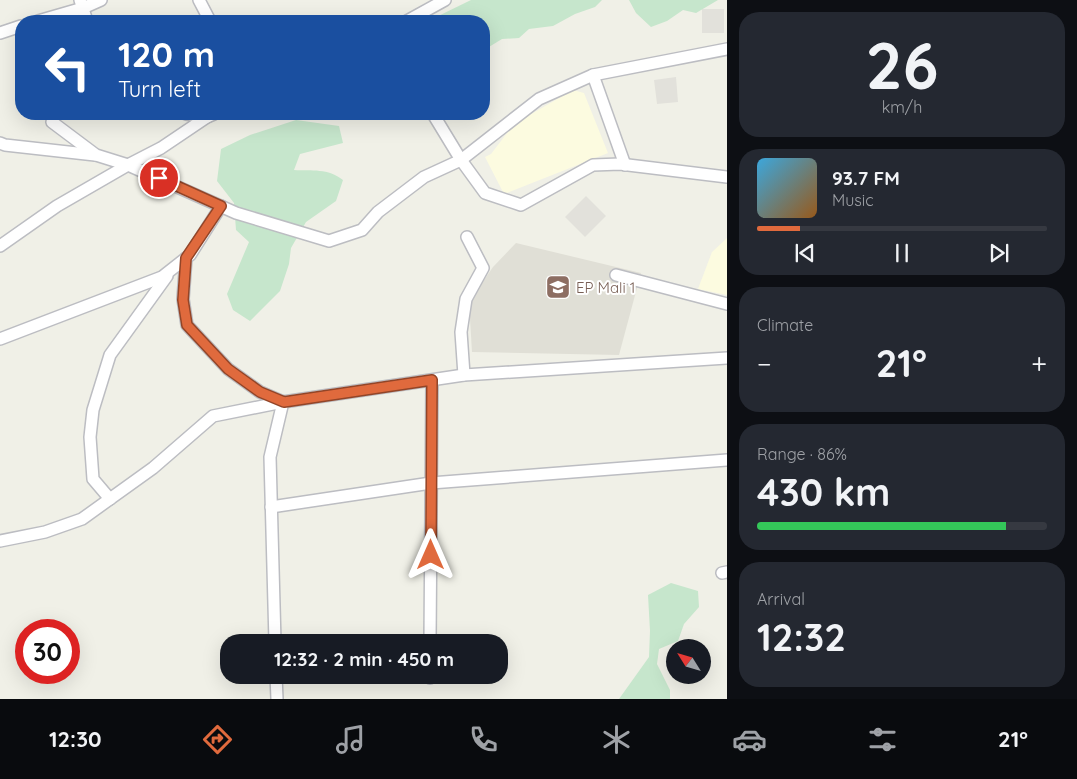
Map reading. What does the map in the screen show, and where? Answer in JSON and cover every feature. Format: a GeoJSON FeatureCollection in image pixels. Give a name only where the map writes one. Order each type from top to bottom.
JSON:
{"type":"FeatureCollection","features":[{"type":"Feature","properties":{"kind":"street"},"geometry":{"type":"LineString","coordinates":[[53,15],[81,4],[101,0]]}},
{"type":"Feature","properties":{"kind":"street"},"geometry":{"type":"LineString","coordinates":[[199,0],[207,15]]}},
{"type":"Feature","properties":{"kind":"street"},"geometry":{"type":"LineString","coordinates":[[418,15],[445,0]]}},
{"type":"Feature","properties":{"kind":"street"},"geometry":{"type":"LineString","coordinates":[[0,32],[15,28]]}},
{"type":"Feature","properties":{"kind":"street"},"geometry":{"type":"LineString","coordinates":[[0,143],[96,155],[128,165],[236,213],[329,241],[362,230],[378,212],[424,177],[461,160],[539,99],[593,75],[727,49]]}},
{"type":"Feature","properties":{"kind":"street"},"geometry":{"type":"LineString","coordinates":[[593,75],[624,164]]}},
{"type":"Feature","properties":{"kind":"street"},"geometry":{"type":"LineString","coordinates":[[0,246],[57,206],[161,148],[204,120]]}},
{"type":"Feature","properties":{"kind":"street"},"geometry":{"type":"LineString","coordinates":[[437,120],[461,160],[485,193],[521,205],[593,165],[624,164],[727,177]]}},
{"type":"Feature","properties":{"kind":"street"},"geometry":{"type":"LineString","coordinates":[[52,122],[96,155]]}},
{"type":"Feature","properties":{"kind":"street"},"geometry":{"type":"LineString","coordinates":[[0,339],[162,277],[186,258],[221,206]]}},
{"type":"Feature","properties":{"kind":"street"},"geometry":{"type":"LineString","coordinates":[[464,375],[461,332],[466,299],[483,268],[468,237]]}},
{"type":"Feature","properties":{"kind":"street"},"geometry":{"type":"LineString","coordinates":[[186,258],[183,300],[187,325],[228,369],[260,392],[284,402]]}},
{"type":"Feature","properties":{"kind":"street"},"geometry":{"type":"LineString","coordinates":[[110,499],[93,479],[90,437],[93,410],[110,355],[171,270]]}},
{"type":"Feature","properties":{"kind":"street"},"geometry":{"type":"LineString","coordinates":[[616,275],[727,304]]}},
{"type":"Feature","properties":{"kind":"street"},"geometry":{"type":"LineString","coordinates":[[0,541],[45,532],[82,520],[153,468],[213,416],[284,402],[464,375],[727,358]]}},
{"type":"Feature","properties":{"kind":"street"},"geometry":{"type":"LineString","coordinates":[[430,634],[432,380]]}},
{"type":"Feature","properties":{"kind":"street"},"geometry":{"type":"LineString","coordinates":[[275,634],[270,457],[284,402]]}},
{"type":"Feature","properties":{"kind":"street"},"geometry":{"type":"LineString","coordinates":[[271,507],[431,483],[727,460]]}},
{"type":"Feature","properties":{"kind":"street"},"geometry":{"type":"LineString","coordinates":[[276,684],[277,699]]}},
{"type":"Feature","properties":{"kind":"shaded area"},"geometry":{"type":"Polygon","coordinates":[[[471,0],[602,0],[595,7],[575,14],[553,26],[529,29],[519,38],[502,39],[490,46],[490,15],[440,15],[471,0]]]}},
{"type":"Feature","properties":{"kind":"shaded area"},"geometry":{"type":"Polygon","coordinates":[[[629,0],[718,0],[696,13],[683,10],[667,21],[651,27],[636,13],[629,0]]]}},
{"type":"Feature","properties":{"kind":"shaded area"},"geometry":{"type":"Polygon","coordinates":[[[702,9],[724,9],[724,33],[702,33],[702,9]]]}},
{"type":"Feature","properties":{"kind":"shaded area"},"geometry":{"type":"Polygon","coordinates":[[[676,77],[678,102],[657,104],[654,80],[676,77]]]}},
{"type":"Feature","properties":{"kind":"shaded area"},"geometry":{"type":"Polygon","coordinates":[[[573,90],[584,93],[608,153],[504,194],[485,157],[491,154],[514,124],[573,90]]]}},
{"type":"Feature","properties":{"kind":"shaded area"},"geometry":{"type":"Polygon","coordinates":[[[296,120],[339,126],[343,143],[300,154],[294,170],[326,172],[343,180],[336,201],[306,222],[291,248],[289,264],[280,291],[250,321],[233,310],[227,294],[249,242],[236,230],[234,203],[217,181],[221,149],[250,135],[296,120]]]}},
{"type":"Feature","properties":{"kind":"shaded area"},"geometry":{"type":"Polygon","coordinates":[[[586,196],[606,216],[585,237],[565,217],[586,196]]]}},
{"type":"Feature","properties":{"kind":"shaded area"},"geometry":{"type":"Polygon","coordinates":[[[727,238],[727,295],[698,289],[712,252],[727,238]]]}},
{"type":"Feature","properties":{"kind":"shaded area","name":"EP Mali 1"},"geometry":{"type":"Polygon","coordinates":[[[516,243],[641,273],[619,355],[472,352],[469,302],[493,267],[516,243]]]}},
{"type":"Feature","properties":{"kind":"shaded area"},"geometry":{"type":"Polygon","coordinates":[[[671,583],[698,591],[699,607],[684,624],[679,639],[666,639],[666,646],[659,649],[657,664],[670,690],[670,699],[619,699],[649,657],[648,595],[671,583]]]}},
{"type":"Feature","properties":{"kind":"place","name":"EP Mali 1"},"geometry":{"type":"Point","coordinates":[558,287]}},
{"type":"Feature","properties":{"kind":"route"},"geometry":{"type":"LineString","coordinates":[[159,178],[221,206],[190,255],[186,258],[183,300],[187,325],[228,369],[260,392],[284,402],[432,380],[431,555]]}}]}
